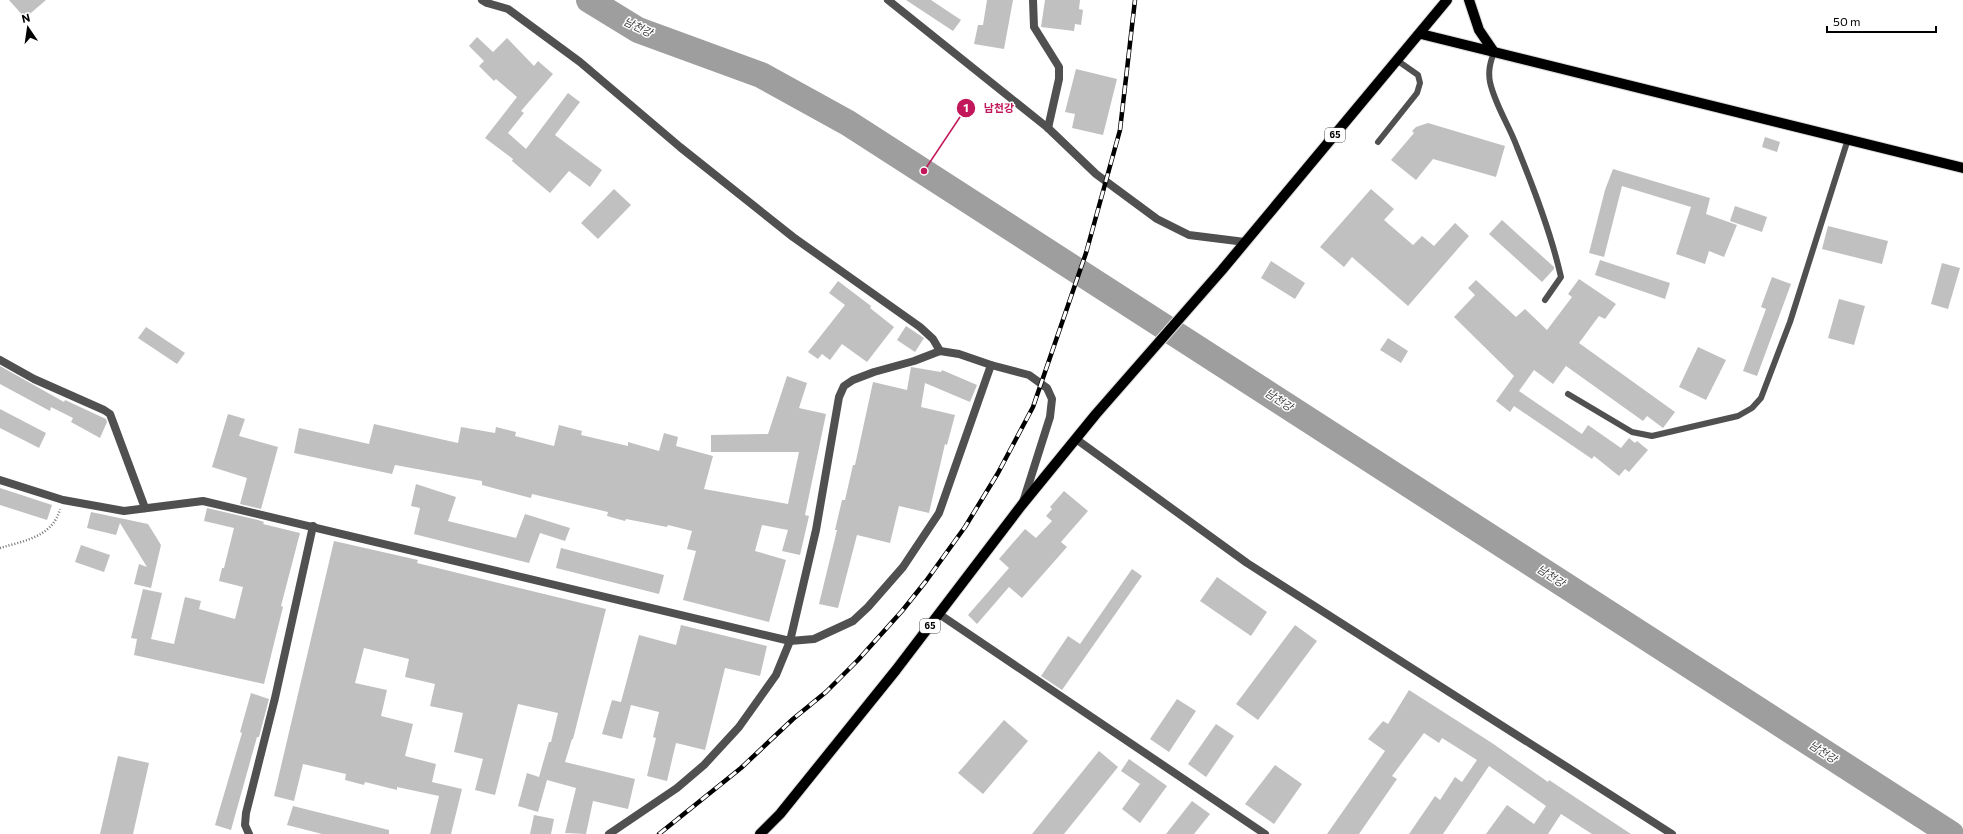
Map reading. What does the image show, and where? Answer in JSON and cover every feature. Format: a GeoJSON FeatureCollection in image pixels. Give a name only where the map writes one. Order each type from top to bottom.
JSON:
{"type":"FeatureCollection","features":[{"type":"Feature","properties":{"kind":"main road","name":"65"},"geometry":{"type":"LineString","coordinates":[[760,834],[785,808],[939,614],[1021,506],[1096,414],[1222,270],[1421,34],[1447,0]]}},
{"type":"Feature","properties":{"kind":"main road"},"geometry":{"type":"LineString","coordinates":[[1469,0],[1479,30],[1494,52]]}},
{"type":"Feature","properties":{"kind":"main road"},"geometry":{"type":"LineString","coordinates":[[1421,34],[1848,138],[1963,168]]}},
{"type":"Feature","properties":{"kind":"street"},"geometry":{"type":"LineString","coordinates":[[482,0],[487,4],[508,9],[580,62],[680,148],[793,237],[920,327],[933,339],[940,351]]}},
{"type":"Feature","properties":{"kind":"street"},"geometry":{"type":"LineString","coordinates":[[888,0],[1048,128],[1096,174],[1157,218],[1189,235],[1245,242]]}},
{"type":"Feature","properties":{"kind":"street"},"geometry":{"type":"LineString","coordinates":[[1033,0],[1034,27],[1059,67],[1059,79],[1048,128]]}},
{"type":"Feature","properties":{"kind":"street"},"geometry":{"type":"LineString","coordinates":[[610,834],[677,788],[721,748],[739,727],[776,674],[790,641],[816,530],[839,397],[844,386],[874,372],[914,361],[940,351],[959,354],[991,366],[1029,375],[1047,388],[1052,400],[1050,416],[1021,506]]}},
{"type":"Feature","properties":{"kind":"street"},"geometry":{"type":"LineString","coordinates":[[0,360],[34,379],[110,414],[145,508]]}},
{"type":"Feature","properties":{"kind":"street"},"geometry":{"type":"LineString","coordinates":[[0,480],[63,500],[124,512],[203,501],[313,526],[790,641],[814,638],[853,621],[868,607],[903,567],[939,513],[991,366]]}},
{"type":"Feature","properties":{"kind":"street"},"geometry":{"type":"LineString","coordinates":[[1076,439],[1247,563],[1672,834]]}},
{"type":"Feature","properties":{"kind":"street"},"geometry":{"type":"LineString","coordinates":[[249,834],[245,825],[246,813],[275,698],[313,526]]}},
{"type":"Feature","properties":{"kind":"street"},"geometry":{"type":"LineString","coordinates":[[939,614],[1265,834]]}},
{"type":"Feature","properties":{"kind":"lane"},"geometry":{"type":"LineString","coordinates":[[1494,52],[1488,69],[1494,98],[1517,146],[1540,207],[1555,250],[1561,277],[1545,300]]}},
{"type":"Feature","properties":{"kind":"lane"},"geometry":{"type":"LineString","coordinates":[[1378,142],[1417,93],[1420,83],[1418,75],[1398,61]]}},
{"type":"Feature","properties":{"kind":"lane"},"geometry":{"type":"LineString","coordinates":[[1568,394],[1632,432],[1652,436],[1738,416],[1752,408],[1761,398],[1790,322],[1848,138]]}},
{"type":"Feature","properties":{"kind":"path"},"geometry":{"type":"LineString","coordinates":[[0,548],[32,539],[46,530],[59,515],[63,500]]}},
{"type":"Feature","properties":{"kind":"building"},"geometry":{"type":"Polygon","coordinates":[[[9,0],[46,0],[25,18],[9,0]]]}},
{"type":"Feature","properties":{"kind":"building"},"geometry":{"type":"Polygon","coordinates":[[[906,0],[931,0],[961,20],[953,31],[906,0]]]}},
{"type":"Feature","properties":{"kind":"building"},"geometry":{"type":"Polygon","coordinates":[[[987,0],[1013,0],[1004,49],[974,44],[978,25],[983,25],[987,0]]]}},
{"type":"Feature","properties":{"kind":"building"},"geometry":{"type":"Polygon","coordinates":[[[1045,0],[1080,0],[1079,9],[1083,10],[1081,25],[1075,24],[1074,31],[1041,27],[1045,0]]]}},
{"type":"Feature","properties":{"kind":"building"},"geometry":{"type":"Polygon","coordinates":[[[477,37],[493,52],[507,38],[534,66],[538,61],[553,74],[521,111],[524,113],[508,133],[526,149],[568,93],[580,102],[555,135],[602,170],[590,187],[569,171],[550,193],[512,161],[513,159],[485,138],[517,97],[496,79],[494,81],[479,66],[484,61],[469,46],[477,37]]]}},
{"type":"Feature","properties":{"kind":"building"},"geometry":{"type":"Polygon","coordinates":[[[1076,69],[1117,79],[1103,135],[1072,128],[1075,114],[1065,112],[1076,69]]]}},
{"type":"Feature","properties":{"kind":"building"},"geometry":{"type":"Polygon","coordinates":[[[1428,123],[1505,146],[1496,177],[1433,159],[1416,180],[1391,160],[1414,133],[1412,131],[1416,127],[1428,123]]]}},
{"type":"Feature","properties":{"kind":"building"},"geometry":{"type":"Polygon","coordinates":[[[1765,137],[1780,142],[1777,152],[1762,147],[1765,137]]]}},
{"type":"Feature","properties":{"kind":"building"},"geometry":{"type":"Polygon","coordinates":[[[1613,169],[1710,198],[1706,214],[1737,225],[1724,257],[1709,251],[1705,264],[1676,254],[1691,207],[1622,186],[1604,257],[1589,253],[1605,190],[1613,169]]]}},
{"type":"Feature","properties":{"kind":"building"},"geometry":{"type":"Polygon","coordinates":[[[614,189],[631,205],[598,239],[581,223],[614,189]]]}},
{"type":"Feature","properties":{"kind":"building"},"geometry":{"type":"Polygon","coordinates":[[[1371,189],[1394,209],[1384,220],[1413,245],[1422,236],[1434,246],[1455,223],[1469,236],[1408,306],[1352,257],[1344,267],[1320,247],[1371,189]]]}},
{"type":"Feature","properties":{"kind":"building"},"geometry":{"type":"Polygon","coordinates":[[[1735,206],[1767,217],[1762,232],[1730,221],[1735,206]]]}},
{"type":"Feature","properties":{"kind":"building"},"geometry":{"type":"Polygon","coordinates":[[[1502,220],[1554,267],[1554,269],[1542,282],[1489,234],[1502,220]]]}},
{"type":"Feature","properties":{"kind":"building"},"geometry":{"type":"Polygon","coordinates":[[[1828,226],[1888,241],[1882,264],[1822,249],[1828,226]]]}},
{"type":"Feature","properties":{"kind":"building"},"geometry":{"type":"Polygon","coordinates":[[[1600,260],[1670,283],[1665,299],[1595,275],[1600,260]]]}},
{"type":"Feature","properties":{"kind":"building"},"geometry":{"type":"Polygon","coordinates":[[[1271,261],[1305,283],[1295,299],[1261,278],[1271,261]]]}},
{"type":"Feature","properties":{"kind":"building"},"geometry":{"type":"Polygon","coordinates":[[[1942,263],[1960,268],[1948,309],[1931,304],[1942,263]]]}},
{"type":"Feature","properties":{"kind":"building"},"geometry":{"type":"Polygon","coordinates":[[[1772,277],[1791,284],[1757,376],[1743,371],[1766,309],[1761,307],[1772,277]]]}},
{"type":"Feature","properties":{"kind":"building"},"geometry":{"type":"Polygon","coordinates":[[[1579,279],[1616,304],[1605,319],[1599,316],[1579,343],[1675,412],[1663,428],[1647,416],[1643,421],[1566,366],[1553,384],[1534,370],[1519,391],[1582,434],[1588,425],[1621,448],[1629,438],[1635,443],[1637,441],[1648,450],[1629,472],[1625,469],[1619,476],[1594,456],[1592,459],[1514,406],[1510,412],[1496,401],[1514,376],[1454,317],[1475,295],[1468,288],[1476,280],[1516,317],[1525,309],[1547,330],[1572,297],[1568,294],[1579,279]]]}},
{"type":"Feature","properties":{"kind":"building"},"geometry":{"type":"Polygon","coordinates":[[[838,281],[871,306],[870,308],[894,327],[867,362],[842,344],[830,360],[822,354],[818,359],[808,352],[845,305],[829,293],[838,281]]]}},
{"type":"Feature","properties":{"kind":"building"},"geometry":{"type":"Polygon","coordinates":[[[1839,299],[1865,306],[1854,345],[1828,338],[1839,299]]]}},
{"type":"Feature","properties":{"kind":"building"},"geometry":{"type":"Polygon","coordinates":[[[906,326],[924,338],[915,352],[897,340],[906,326]]]}},
{"type":"Feature","properties":{"kind":"building"},"geometry":{"type":"Polygon","coordinates":[[[146,327],[185,353],[177,364],[138,338],[146,327]]]}},
{"type":"Feature","properties":{"kind":"building"},"geometry":{"type":"Polygon","coordinates":[[[1388,338],[1408,351],[1401,363],[1380,350],[1388,338]]]}},
{"type":"Feature","properties":{"kind":"building"},"geometry":{"type":"Polygon","coordinates":[[[1698,347],[1726,360],[1706,400],[1679,387],[1698,347]]]}},
{"type":"Feature","properties":{"kind":"building"},"geometry":{"type":"Polygon","coordinates":[[[0,366],[64,402],[65,400],[106,419],[107,422],[100,438],[71,422],[73,418],[51,407],[50,411],[0,384],[0,366]]]}},
{"type":"Feature","properties":{"kind":"building"},"geometry":{"type":"Polygon","coordinates":[[[911,367],[941,372],[942,370],[977,385],[970,402],[925,383],[921,407],[955,415],[947,445],[945,444],[929,513],[899,506],[890,543],[857,535],[838,608],[819,604],[837,530],[835,530],[842,500],[845,500],[853,465],[855,465],[873,382],[907,390],[911,367]]]}},
{"type":"Feature","properties":{"kind":"building"},"geometry":{"type":"Polygon","coordinates":[[[787,376],[807,383],[799,408],[826,414],[805,515],[809,516],[800,555],[782,551],[788,530],[762,525],[755,551],[786,560],[769,622],[683,600],[696,551],[687,549],[692,531],[668,525],[667,527],[626,519],[625,521],[607,516],[608,512],[532,494],[531,498],[482,485],[482,481],[395,465],[392,474],[294,453],[299,428],[369,444],[374,424],[458,443],[461,427],[495,433],[496,427],[516,432],[515,436],[554,446],[559,425],[582,431],[581,435],[628,446],[628,442],[659,451],[664,433],[678,437],[676,446],[713,456],[704,489],[788,504],[799,452],[711,452],[711,435],[768,434],[787,376]]]}},
{"type":"Feature","properties":{"kind":"building"},"geometry":{"type":"Polygon","coordinates":[[[0,409],[46,433],[39,448],[0,428],[0,409]]]}},
{"type":"Feature","properties":{"kind":"building"},"geometry":{"type":"Polygon","coordinates":[[[228,414],[245,419],[239,436],[278,447],[261,509],[240,504],[247,478],[212,467],[228,414]]]}},
{"type":"Feature","properties":{"kind":"building"},"geometry":{"type":"Polygon","coordinates":[[[416,484],[456,497],[448,521],[516,538],[525,514],[570,528],[565,541],[540,533],[529,563],[414,534],[420,508],[411,506],[416,484]]]}},
{"type":"Feature","properties":{"kind":"building"},"geometry":{"type":"Polygon","coordinates":[[[0,488],[52,505],[47,520],[0,505],[0,488]]]}},
{"type":"Feature","properties":{"kind":"building"},"geometry":{"type":"Polygon","coordinates":[[[1064,491],[1088,511],[1061,542],[1067,547],[1022,598],[1009,587],[977,624],[968,615],[1009,568],[999,559],[1025,529],[1036,538],[1052,521],[1046,516],[1052,509],[1050,507],[1064,491]]]}},
{"type":"Feature","properties":{"kind":"building"},"geometry":{"type":"Polygon","coordinates":[[[207,508],[258,520],[264,522],[263,524],[300,533],[281,606],[283,607],[264,684],[134,655],[137,639],[131,638],[143,589],[162,593],[151,639],[174,644],[185,597],[201,601],[199,609],[235,619],[243,587],[219,581],[222,568],[224,568],[234,528],[204,521],[207,508]]]}},
{"type":"Feature","properties":{"kind":"building"},"geometry":{"type":"Polygon","coordinates":[[[91,512],[148,524],[161,545],[151,588],[134,584],[139,564],[147,567],[120,523],[116,535],[87,528],[91,512]]]}},
{"type":"Feature","properties":{"kind":"building"},"geometry":{"type":"Polygon","coordinates":[[[334,541],[418,560],[417,563],[606,609],[573,739],[565,762],[635,779],[628,809],[593,801],[586,834],[565,833],[576,788],[547,780],[538,812],[518,806],[527,773],[539,777],[549,742],[551,742],[558,713],[518,704],[495,795],[475,790],[483,759],[454,752],[463,713],[430,706],[435,684],[405,677],[409,659],[364,648],[355,683],[387,690],[381,716],[413,724],[405,756],[436,764],[432,782],[462,789],[451,834],[430,834],[439,796],[397,787],[397,790],[365,782],[364,785],[345,780],[346,774],[303,764],[294,801],[274,796],[334,541]]]}},
{"type":"Feature","properties":{"kind":"building"},"geometry":{"type":"Polygon","coordinates":[[[81,545],[110,555],[104,572],[75,562],[81,545]]]}},
{"type":"Feature","properties":{"kind":"building"},"geometry":{"type":"Polygon","coordinates":[[[561,548],[664,575],[659,594],[556,568],[561,548]]]}},
{"type":"Feature","properties":{"kind":"building"},"geometry":{"type":"Polygon","coordinates":[[[1132,569],[1142,576],[1062,690],[1041,676],[1068,636],[1080,644],[1132,569]]]}},
{"type":"Feature","properties":{"kind":"building"},"geometry":{"type":"Polygon","coordinates":[[[1217,577],[1267,612],[1251,636],[1200,601],[1217,577]]]}},
{"type":"Feature","properties":{"kind":"building"},"geometry":{"type":"Polygon","coordinates":[[[681,625],[767,646],[760,676],[725,668],[705,750],[676,743],[667,781],[647,776],[656,738],[653,737],[659,712],[631,705],[622,739],[602,734],[612,700],[621,702],[639,635],[676,645],[681,625]]]}},
{"type":"Feature","properties":{"kind":"building"},"geometry":{"type":"Polygon","coordinates":[[[1295,625],[1317,641],[1258,720],[1236,704],[1295,625]]]}},
{"type":"Feature","properties":{"kind":"building"},"geometry":{"type":"Polygon","coordinates":[[[1409,690],[1492,743],[1548,782],[1549,780],[1631,834],[1592,834],[1561,814],[1548,834],[1486,834],[1507,805],[1534,824],[1546,806],[1489,766],[1443,834],[1409,834],[1435,796],[1440,800],[1455,777],[1462,782],[1477,760],[1442,738],[1439,743],[1424,733],[1392,776],[1397,779],[1359,834],[1327,834],[1385,751],[1368,739],[1383,721],[1388,724],[1409,690]]]}},
{"type":"Feature","properties":{"kind":"building"},"geometry":{"type":"Polygon","coordinates":[[[251,693],[269,699],[231,830],[215,825],[242,733],[240,732],[251,693]]]}},
{"type":"Feature","properties":{"kind":"building"},"geometry":{"type":"Polygon","coordinates":[[[1177,699],[1196,711],[1169,752],[1150,739],[1177,699]]]}},
{"type":"Feature","properties":{"kind":"building"},"geometry":{"type":"Polygon","coordinates":[[[1004,720],[1028,741],[983,794],[958,773],[1004,720]]]}},
{"type":"Feature","properties":{"kind":"building"},"geometry":{"type":"Polygon","coordinates":[[[1216,724],[1234,736],[1206,777],[1188,764],[1216,724]]]}},
{"type":"Feature","properties":{"kind":"building"},"geometry":{"type":"Polygon","coordinates":[[[1099,751],[1118,767],[1064,834],[1032,834],[1099,751]]]}},
{"type":"Feature","properties":{"kind":"building"},"geometry":{"type":"Polygon","coordinates":[[[118,756],[149,763],[133,834],[100,834],[118,756]]]}},
{"type":"Feature","properties":{"kind":"building"},"geometry":{"type":"Polygon","coordinates":[[[1129,759],[1167,786],[1140,823],[1122,809],[1140,784],[1121,771],[1129,759]]]}},
{"type":"Feature","properties":{"kind":"building"},"geometry":{"type":"Polygon","coordinates":[[[1275,765],[1302,784],[1274,824],[1245,804],[1275,765]]]}},
{"type":"Feature","properties":{"kind":"building"},"geometry":{"type":"Polygon","coordinates":[[[1192,801],[1210,814],[1194,834],[1166,834],[1192,801]]]}},
{"type":"Feature","properties":{"kind":"building"},"geometry":{"type":"Polygon","coordinates":[[[293,806],[389,830],[389,834],[322,834],[287,825],[293,806]]]}},
{"type":"Feature","properties":{"kind":"building"},"geometry":{"type":"Polygon","coordinates":[[[534,815],[554,819],[551,834],[530,834],[534,815]]]}},
{"type":"Feature","properties":{"kind":"waterway","name":"남천강"},"geometry":{"type":"LineString","coordinates":[[589,0],[638,30],[761,75],[848,123],[1951,834]]}},
{"type":"Feature","properties":{"kind":"railway"},"geometry":{"type":"LineString","coordinates":[[659,834],[741,768],[793,719],[826,692],[858,660],[902,611],[926,581],[965,527],[998,473],[1033,407],[1086,253],[1120,130],[1135,0]]}},
{"type":"Feature","properties":{"kind":"place","name":"남천강"},"geometry":{"type":"Point","coordinates":[924,171]}}]}
